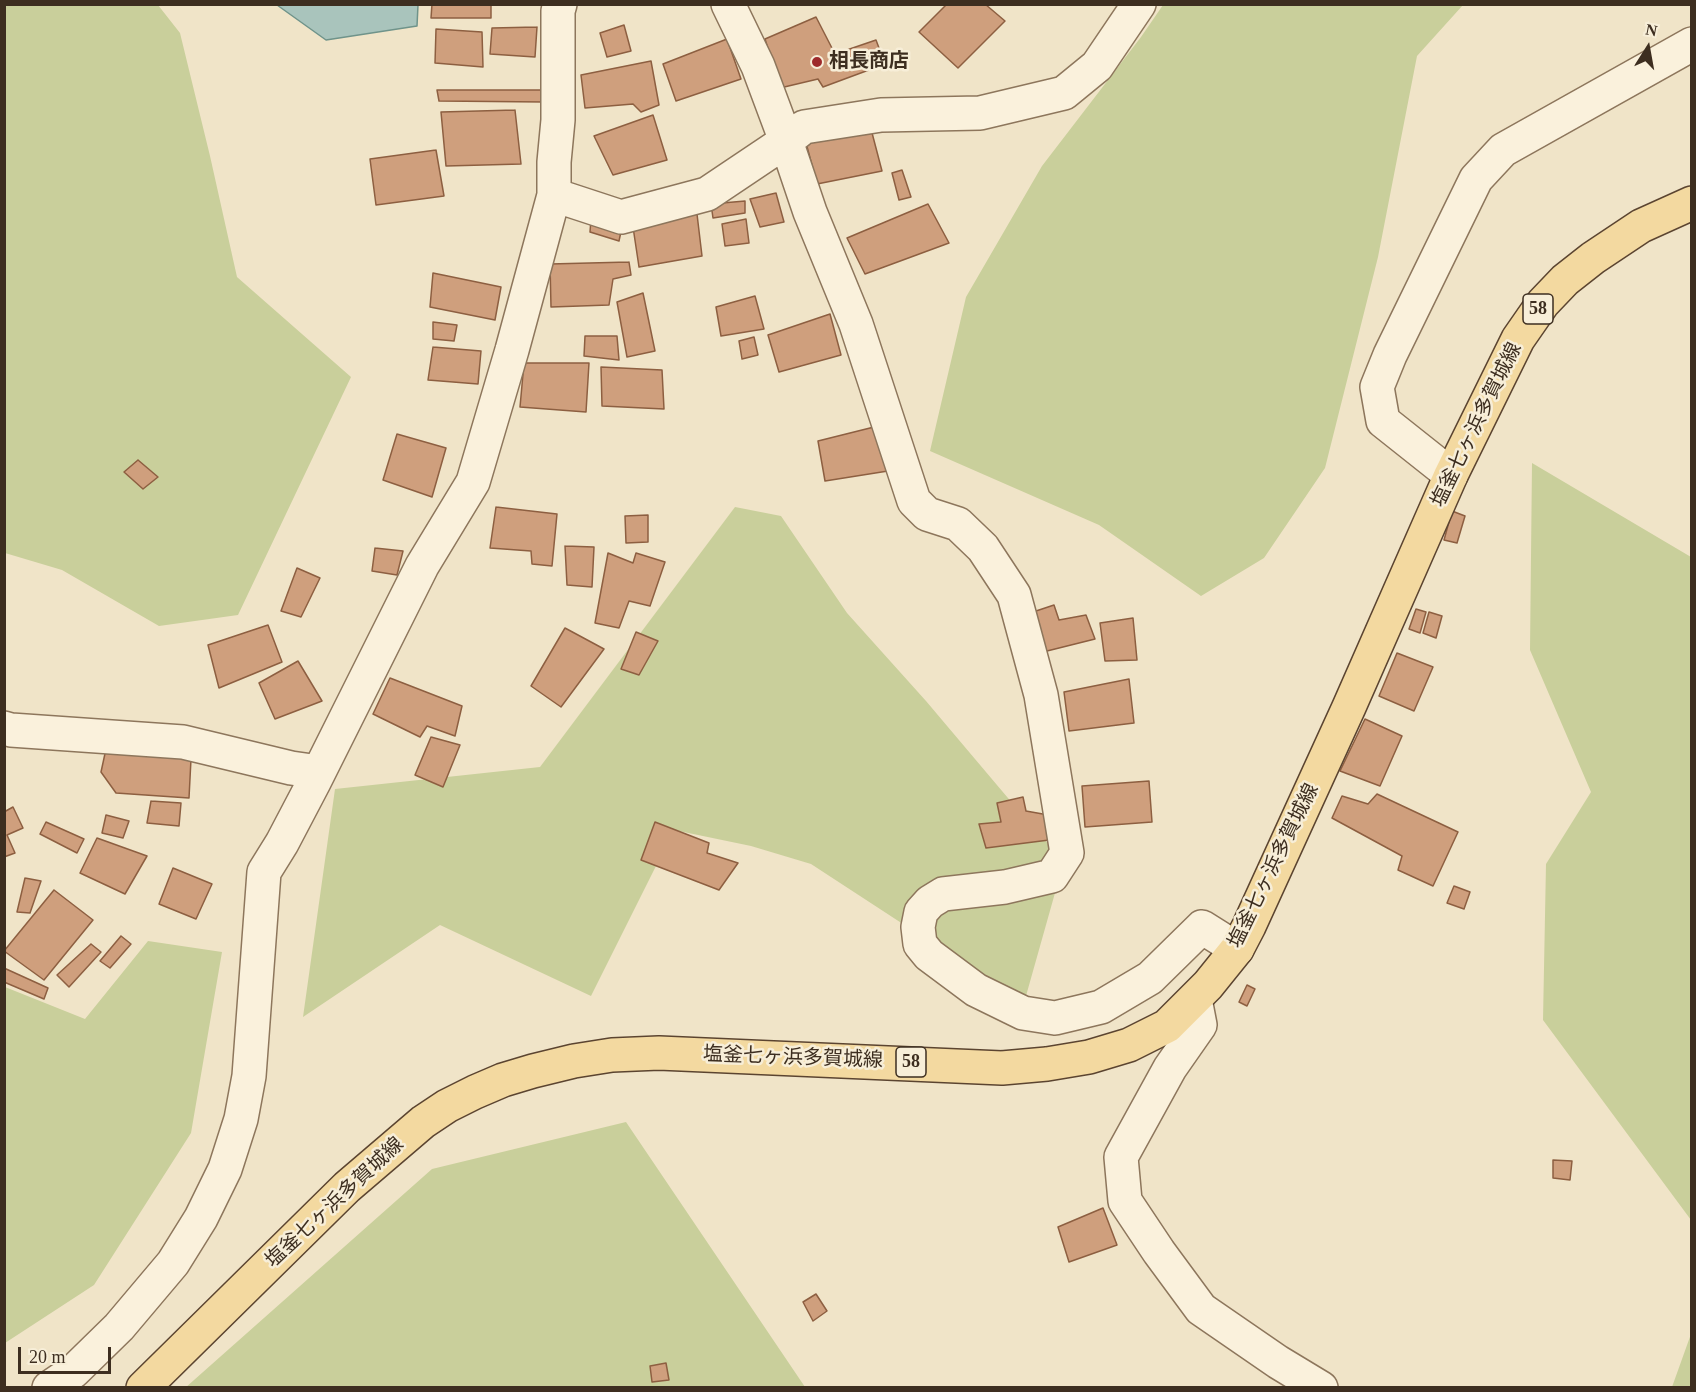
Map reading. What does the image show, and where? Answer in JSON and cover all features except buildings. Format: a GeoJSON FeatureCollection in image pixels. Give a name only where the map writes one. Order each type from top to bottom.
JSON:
{"type":"FeatureCollection","features":[{"type":"Feature","properties":{"kind":"main road","name":"塩釜七ヶ浜多賀城線"},"geometry":{"type":"LineString","coordinates":[[143,1388],[347,1187],[423,1122],[447,1106],[502,1080],[574,1061],[612,1055],[659,1053],[1002,1068],[1089,1057],[1129,1045],[1167,1026],[1195,999],[1237,949],[1249,926],[1340,728],[1451,475],[1518,339],[1543,303],[1565,280],[1593,258],[1641,226],[1692,203]]}},
{"type":"Feature","properties":{"kind":"street"},"geometry":{"type":"LineString","coordinates":[[49,1388],[74,1371],[119,1328],[173,1263],[201,1218],[225,1169],[241,1119],[249,1076],[264,872],[319,772],[423,566],[473,482],[512,350],[554,195],[560,4]]}},
{"type":"Feature","properties":{"kind":"street"},"geometry":{"type":"LineString","coordinates":[[728,4],[758,66],[810,213],[856,324],[914,501],[927,514],[958,524],[983,549],[1014,596],[1030,649],[1043,706],[1067,853],[1052,876],[1005,886],[943,894],[930,902],[921,912],[918,927],[920,944],[929,956],[975,990],[1023,1013],[1055,1018],[1101,1007],[1150,978],[1202,927],[1237,949]]}},
{"type":"Feature","properties":{"kind":"street"},"geometry":{"type":"LineString","coordinates":[[554,195],[621,217],[707,194],[804,127],[881,116],[980,113],[1064,93],[1097,66],[1138,4]]}},
{"type":"Feature","properties":{"kind":"street"},"geometry":{"type":"LineString","coordinates":[[1451,475],[1383,421],[1377,387],[1390,355],[1476,179],[1503,150],[1692,44]]}},
{"type":"Feature","properties":{"kind":"street"},"geometry":{"type":"LineString","coordinates":[[4,728],[183,742],[291,768],[319,772]]}},
{"type":"Feature","properties":{"kind":"street"},"geometry":{"type":"LineString","coordinates":[[1195,999],[1200,1025],[1170,1068],[1121,1157],[1125,1201],[1201,1309],[1278,1362],[1321,1388]]}},
{"type":"Feature","properties":{"kind":"green space"},"geometry":{"type":"Polygon","coordinates":[[[4,5],[158,5],[180,33],[237,277],[351,377],[238,615],[159,626],[62,570],[5,553],[4,5]]]}},
{"type":"Feature","properties":{"kind":"green space"},"geometry":{"type":"Polygon","coordinates":[[[1163,5],[1463,5],[1417,56],[1378,257],[1325,468],[1264,558],[1201,596],[1099,525],[930,451],[966,297],[1042,166],[1163,5]]]}},
{"type":"Feature","properties":{"kind":"green space"},"geometry":{"type":"Polygon","coordinates":[[[1532,463],[1691,557],[1691,1220],[1543,1020],[1546,864],[1591,792],[1530,650],[1532,463]]]}},
{"type":"Feature","properties":{"kind":"green space"},"geometry":{"type":"Polygon","coordinates":[[[735,507],[781,516],[847,613],[1064,861],[1024,1003],[811,864],[751,846],[674,830],[591,996],[440,925],[303,1017],[335,789],[540,767],[735,507]]]}},
{"type":"Feature","properties":{"kind":"green space"},"geometry":{"type":"Polygon","coordinates":[[[148,941],[222,952],[191,1133],[94,1285],[5,1343],[5,987],[85,1019],[148,941]]]}},
{"type":"Feature","properties":{"kind":"green space"},"geometry":{"type":"Polygon","coordinates":[[[626,1122],[805,1387],[185,1388],[432,1169],[626,1122]]]}},
{"type":"Feature","properties":{"kind":"green space"},"geometry":{"type":"Polygon","coordinates":[[[1691,1334],[1691,1387],[1672,1387],[1691,1334]]]}},
{"type":"Feature","properties":{"kind":"water"},"geometry":{"type":"Polygon","coordinates":[[[277,5],[418,5],[417,26],[326,40],[277,5]]]}},
{"type":"Feature","properties":{"kind":"place","name":"相長商店"},"geometry":{"type":"Point","coordinates":[817,62]}}]}
